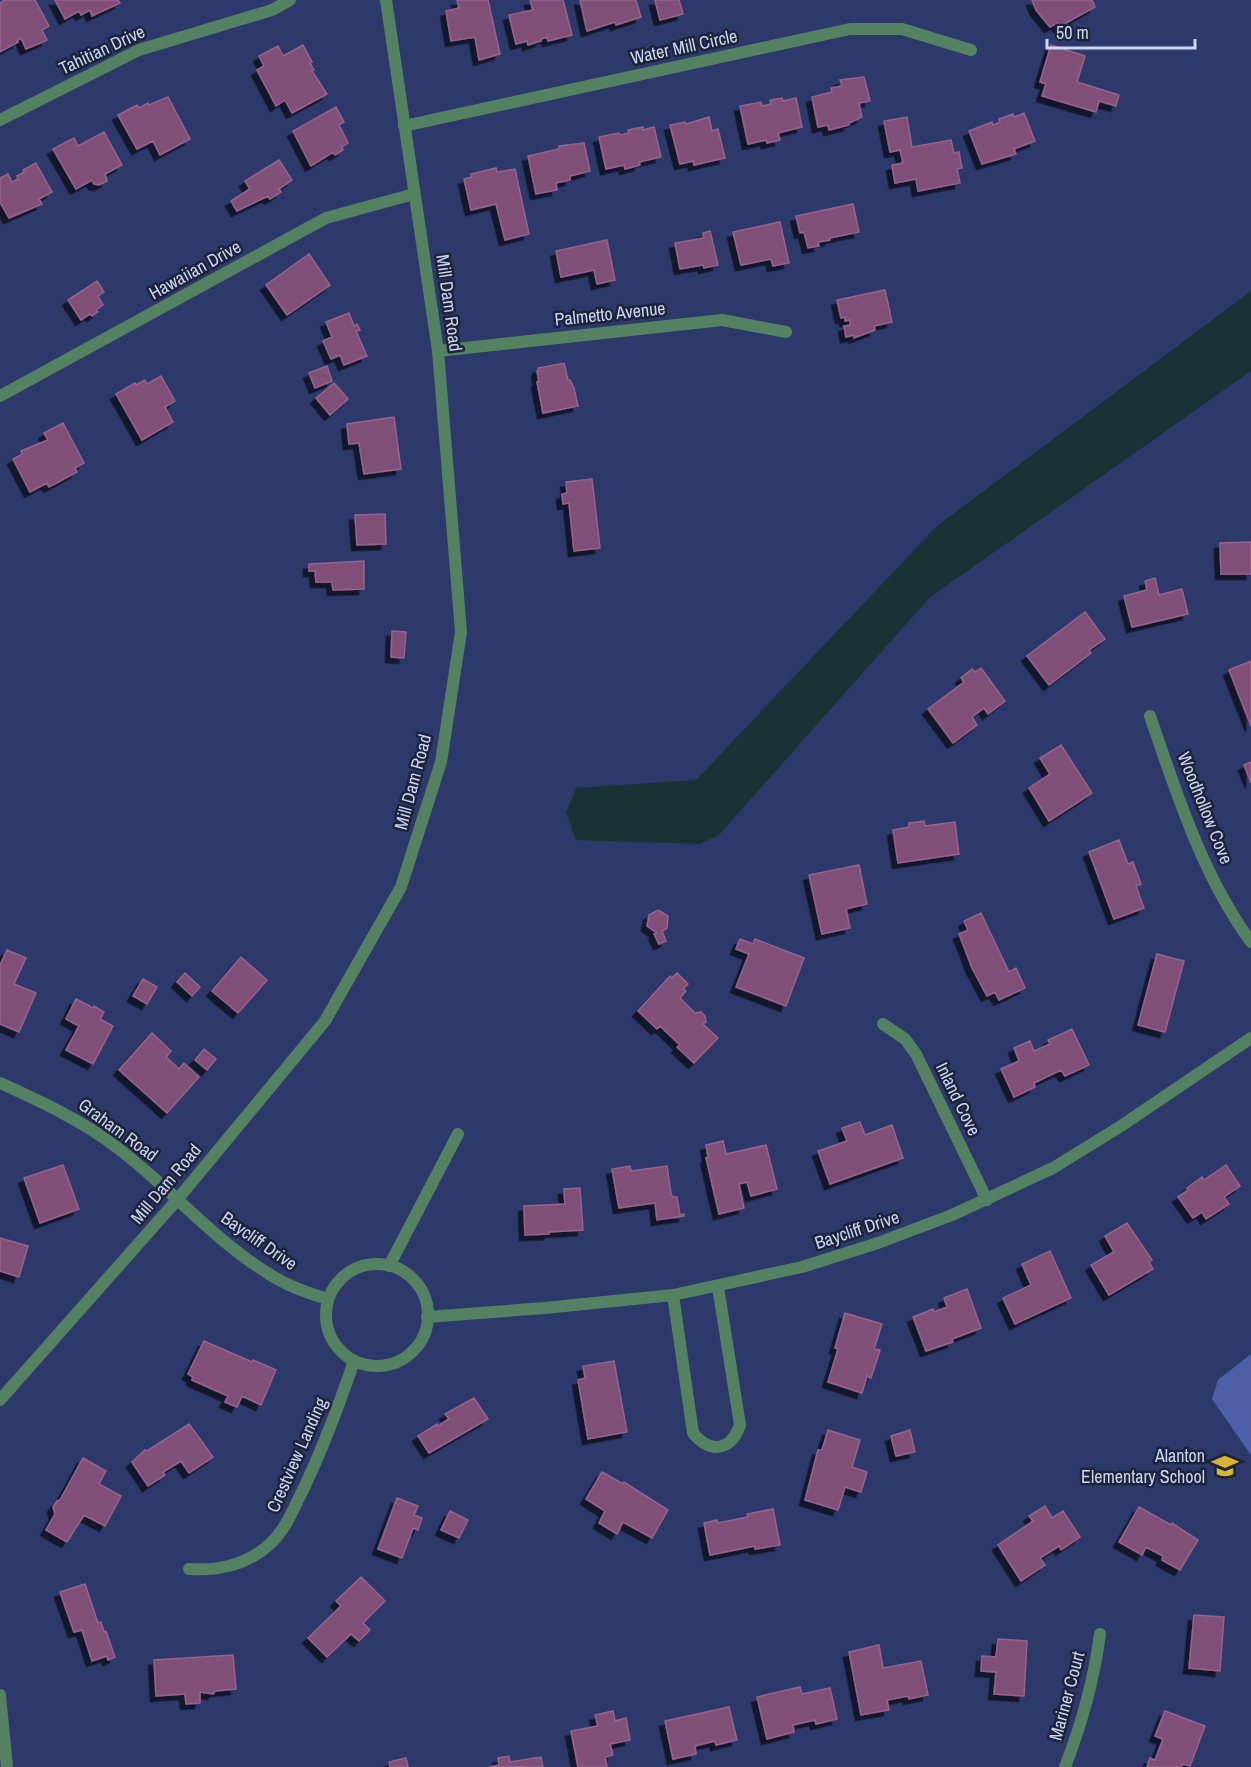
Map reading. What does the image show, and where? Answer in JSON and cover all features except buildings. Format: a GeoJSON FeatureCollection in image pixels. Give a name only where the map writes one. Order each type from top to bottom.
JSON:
{"type":"FeatureCollection","features":[{"type":"Feature","properties":{"kind":"street","name":"Tahitian Drive"},"geometry":{"type":"LineString","coordinates":[[0,120],[139,50],[272,10],[290,0]]}},
{"type":"Feature","properties":{"kind":"street","name":"Mill Dam Road"},"geometry":{"type":"LineString","coordinates":[[0,1400],[177,1200],[325,1021],[401,887],[441,762],[461,632],[438,351],[386,0]]}},
{"type":"Feature","properties":{"kind":"street","name":"Water Mill Circle"},"geometry":{"type":"LineString","coordinates":[[404,126],[850,29],[902,28],[972,50]]}},
{"type":"Feature","properties":{"kind":"street","name":"Hawaiian Drive"},"geometry":{"type":"LineString","coordinates":[[0,396],[326,218],[414,194]]}},
{"type":"Feature","properties":{"kind":"street","name":"Palmetto Avenue"},"geometry":{"type":"LineString","coordinates":[[438,351],[722,320],[786,332]]}},
{"type":"Feature","properties":{"kind":"street","name":"Woodhollow Cove"},"geometry":{"type":"LineString","coordinates":[[1150,716],[1176,794],[1209,870],[1236,922],[1251,942]]}},
{"type":"Feature","properties":{"kind":"street","name":"Inland Cove"},"geometry":{"type":"LineString","coordinates":[[884,1024],[905,1039],[916,1053],[987,1200]]}},
{"type":"Feature","properties":{"kind":"street","name":"Baycliff Drive"},"geometry":{"type":"LineString","coordinates":[[427,1317],[673,1295],[802,1267],[878,1244],[987,1200],[1053,1168],[1130,1120],[1251,1038]]}},
{"type":"Feature","properties":{"kind":"street","name":"Graham Road"},"geometry":{"type":"LineString","coordinates":[[0,1083],[55,1108],[89,1128],[119,1149],[177,1200]]}},
{"type":"Feature","properties":{"kind":"street"},"geometry":{"type":"LineString","coordinates":[[389,1266],[458,1134]]}},
{"type":"Feature","properties":{"kind":"street","name":"Baycliff Drive"},"geometry":{"type":"LineString","coordinates":[[177,1200],[224,1242],[266,1273],[301,1291],[328,1299]]}},
{"type":"Feature","properties":{"kind":"street"},"geometry":{"type":"LineString","coordinates":[[370,1265],[389,1266],[412,1279],[421,1290],[426,1303],[425,1331],[419,1344],[403,1359],[383,1366],[368,1366],[342,1353],[333,1342],[327,1328],[328,1299],[338,1283],[352,1271],[370,1265]]}},
{"type":"Feature","properties":{"kind":"street"},"geometry":{"type":"LineString","coordinates":[[673,1295],[693,1433],[699,1442],[707,1446],[719,1447],[730,1443],[740,1425],[718,1287]]}},
{"type":"Feature","properties":{"kind":"street","name":"Crestview Landing"},"geometry":{"type":"LineString","coordinates":[[189,1569],[222,1568],[235,1565],[254,1556],[271,1543],[281,1530],[306,1485],[332,1425],[354,1361]]}},
{"type":"Feature","properties":{"kind":"street","name":"Mariner Court"},"geometry":{"type":"LineString","coordinates":[[1065,1767],[1083,1721],[1095,1670],[1100,1634]]}},
{"type":"Feature","properties":{"kind":"street"},"geometry":{"type":"LineString","coordinates":[[0,1695],[7,1767]]}},
{"type":"Feature","properties":{"kind":"shaded area"},"geometry":{"type":"Polygon","coordinates":[[[1251,291],[1251,371],[929,598],[719,835],[700,844],[576,840],[566,813],[576,788],[696,780],[937,526],[1251,291]]]}},
{"type":"Feature","properties":{"kind":"shaded area"},"geometry":{"type":"Polygon","coordinates":[[[1251,1354],[1251,1455],[1212,1399],[1218,1380],[1251,1354]]]}},
{"type":"Feature","properties":{"kind":"place","name":"Alanton Elementary School"},"geometry":{"type":"Point","coordinates":[1225,1466]}}]}
